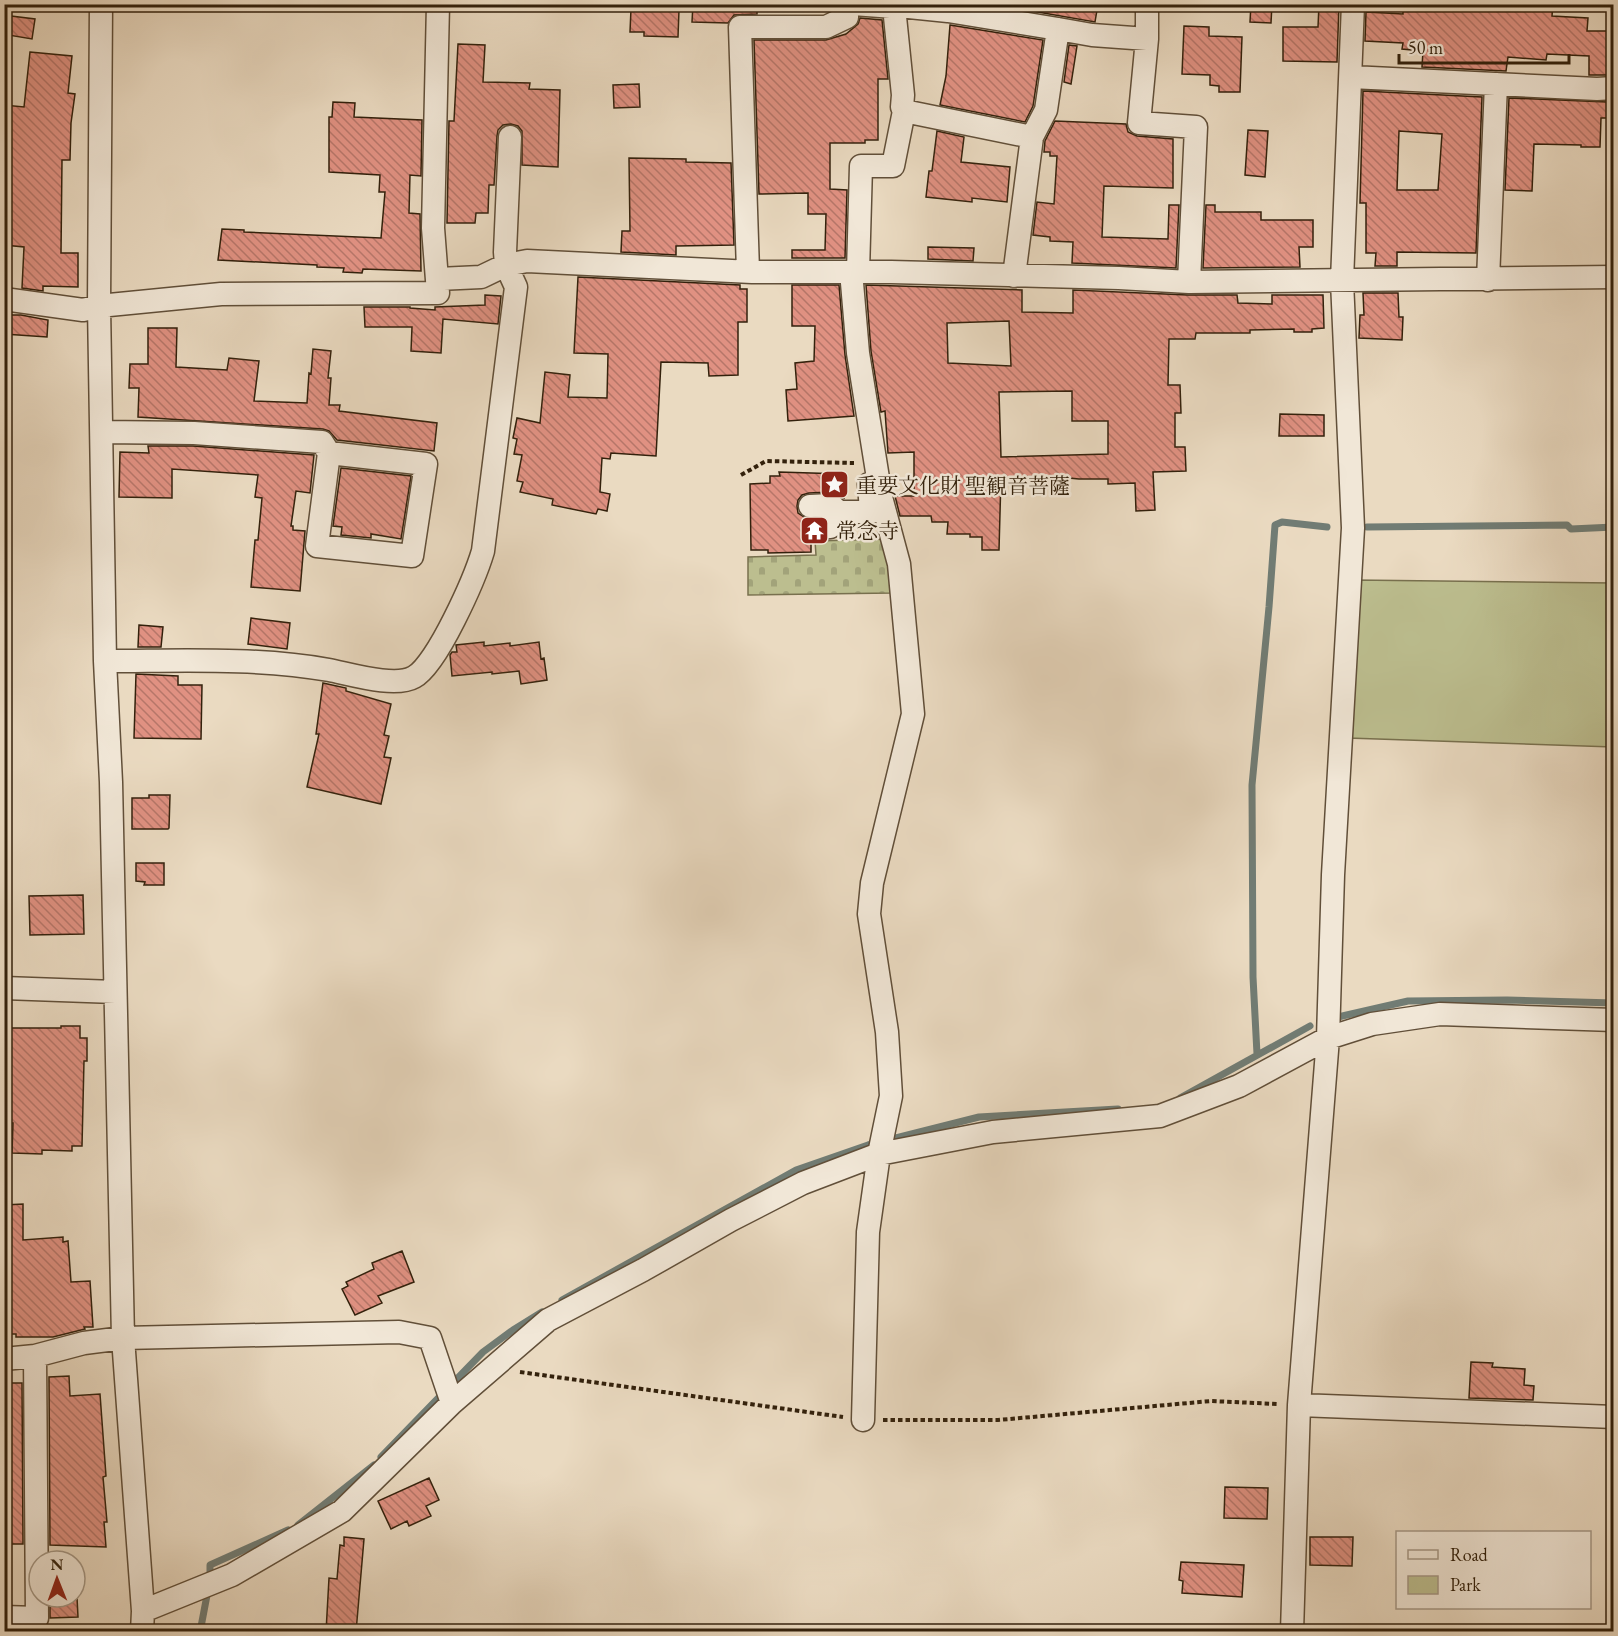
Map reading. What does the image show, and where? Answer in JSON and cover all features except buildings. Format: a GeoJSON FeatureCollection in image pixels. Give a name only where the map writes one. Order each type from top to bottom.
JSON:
{"type":"FeatureCollection","features":[{"type":"Feature","properties":{"kind":"street"},"geometry":{"type":"LineString","coordinates":[[101,4],[99,306],[105,661],[111,783],[123,1338],[142,1621],[232,1575],[342,1511],[452,1403],[548,1320],[792,1188],[879,1154],[993,1132],[1161,1116],[1239,1086],[1328,1038],[1372,1024],[1440,1014],[1614,1020]]}},
{"type":"Feature","properties":{"kind":"street"},"geometry":{"type":"LineString","coordinates":[[4,299],[83,310],[99,306],[221,294],[438,293],[433,228],[438,4]]}},
{"type":"Feature","properties":{"kind":"street"},"geometry":{"type":"LineString","coordinates":[[748,271],[740,27],[826,27],[847,17],[846,4]]}},
{"type":"Feature","properties":{"kind":"street"},"geometry":{"type":"LineString","coordinates":[[853,4],[948,10],[1092,35],[1147,39]]}},
{"type":"Feature","properties":{"kind":"street"},"geometry":{"type":"LineString","coordinates":[[1147,4],[1147,39],[1138,123],[1196,127],[1189,282]]}},
{"type":"Feature","properties":{"kind":"street"},"geometry":{"type":"LineString","coordinates":[[1292,1632],[1299,1406],[1328,1038],[1333,875],[1353,528],[1342,281],[1353,4]]}},
{"type":"Feature","properties":{"kind":"street"},"geometry":{"type":"LineString","coordinates":[[863,1420],[868,1232],[879,1154],[891,1096],[887,1032],[869,914],[872,883],[914,714],[899,564],[872,463],[858,353],[855,272],[861,166],[893,166],[904,111],[894,7]]}},
{"type":"Feature","properties":{"kind":"street"},"geometry":{"type":"LineString","coordinates":[[1014,276],[1032,137],[1046,110],[1058,29]]}},
{"type":"Feature","properties":{"kind":"street"},"geometry":{"type":"LineString","coordinates":[[1351,77],[1614,88]]}},
{"type":"Feature","properties":{"kind":"street"},"geometry":{"type":"LineString","coordinates":[[1488,280],[1496,84]]}},
{"type":"Feature","properties":{"kind":"street"},"geometry":{"type":"LineString","coordinates":[[904,111],[1032,137]]}},
{"type":"Feature","properties":{"kind":"street"},"geometry":{"type":"LineString","coordinates":[[105,661],[245,662],[302,665],[398,682],[416,676],[423,670],[471,586],[483,551],[516,288],[506,266],[505,252],[510,137]]}},
{"type":"Feature","properties":{"kind":"street"},"geometry":{"type":"LineString","coordinates":[[438,279],[481,277],[506,266],[527,261],[748,271],[1119,278],[1189,282],[1614,277]]}},
{"type":"Feature","properties":{"kind":"street"},"geometry":{"type":"LineString","coordinates":[[102,432],[194,433],[322,442],[329,453],[317,546],[412,556],[426,464],[329,453]]}},
{"type":"Feature","properties":{"kind":"street"},"geometry":{"type":"LineString","coordinates":[[810,506],[831,505],[839,512],[871,512],[872,463]]}},
{"type":"Feature","properties":{"kind":"street"},"geometry":{"type":"LineString","coordinates":[[816,528],[830,527],[839,512]]}},
{"type":"Feature","properties":{"kind":"street"},"geometry":{"type":"LineString","coordinates":[[4,988],[114,992]]}},
{"type":"Feature","properties":{"kind":"street"},"geometry":{"type":"LineString","coordinates":[[4,1359],[35,1356],[84,1343],[123,1338],[399,1332],[430,1338],[452,1403]]}},
{"type":"Feature","properties":{"kind":"street"},"geometry":{"type":"LineString","coordinates":[[4,1617],[37,1618],[35,1356]]}},
{"type":"Feature","properties":{"kind":"street"},"geometry":{"type":"LineString","coordinates":[[1299,1406],[1614,1417]]}},
{"type":"Feature","properties":{"kind":"path"},"geometry":{"type":"LineString","coordinates":[[741,475],[766,461],[872,463]]}},
{"type":"Feature","properties":{"kind":"path"},"geometry":{"type":"LineString","coordinates":[[493,1368],[863,1420],[998,1420],[1211,1401],[1299,1406]]}},
{"type":"Feature","properties":{"kind":"green space"},"geometry":{"type":"Polygon","coordinates":[[[888,539],[892,593],[748,595],[748,557],[816,555],[815,541],[888,539]]]}},
{"type":"Feature","properties":{"kind":"green space"},"geometry":{"type":"Polygon","coordinates":[[[1354,580],[1613,583],[1613,747],[1348,738],[1354,580]]]}},
{"type":"Feature","properties":{"kind":"waterway"},"geometry":{"type":"LineString","coordinates":[[1257,1054],[1253,977],[1252,785],[1275,525],[1282,522],[1327,527]]}},
{"type":"Feature","properties":{"kind":"waterway"},"geometry":{"type":"LineString","coordinates":[[1367,527],[1567,525],[1571,529],[1614,527]]}},
{"type":"Feature","properties":{"kind":"waterway"},"geometry":{"type":"LineString","coordinates":[[1338,1017],[1408,1001],[1507,1000],[1614,1003]]}},
{"type":"Feature","properties":{"kind":"waterway"},"geometry":{"type":"LineString","coordinates":[[1180,1098],[1310,1026]]}},
{"type":"Feature","properties":{"kind":"waterway"},"geometry":{"type":"LineString","coordinates":[[562,1300],[796,1170],[868,1145],[979,1117],[1118,1109]]}},
{"type":"Feature","properties":{"kind":"waterway"},"geometry":{"type":"LineString","coordinates":[[381,1457],[483,1352],[542,1312]]}},
{"type":"Feature","properties":{"kind":"waterway"},"geometry":{"type":"LineString","coordinates":[[298,1525],[374,1465]]}},
{"type":"Feature","properties":{"kind":"waterway"},"geometry":{"type":"LineString","coordinates":[[210,1579],[210,1565],[288,1530]]}},
{"type":"Feature","properties":{"kind":"waterway"},"geometry":{"type":"LineString","coordinates":[[200,1632],[208,1590]]}},
{"type":"Feature","properties":{"kind":"place","name":"重要文化財 聖観音菩薩"},"geometry":{"type":"Point","coordinates":[835,485]}},
{"type":"Feature","properties":{"kind":"place","name":"常念寺"},"geometry":{"type":"Point","coordinates":[815,530]}}]}
